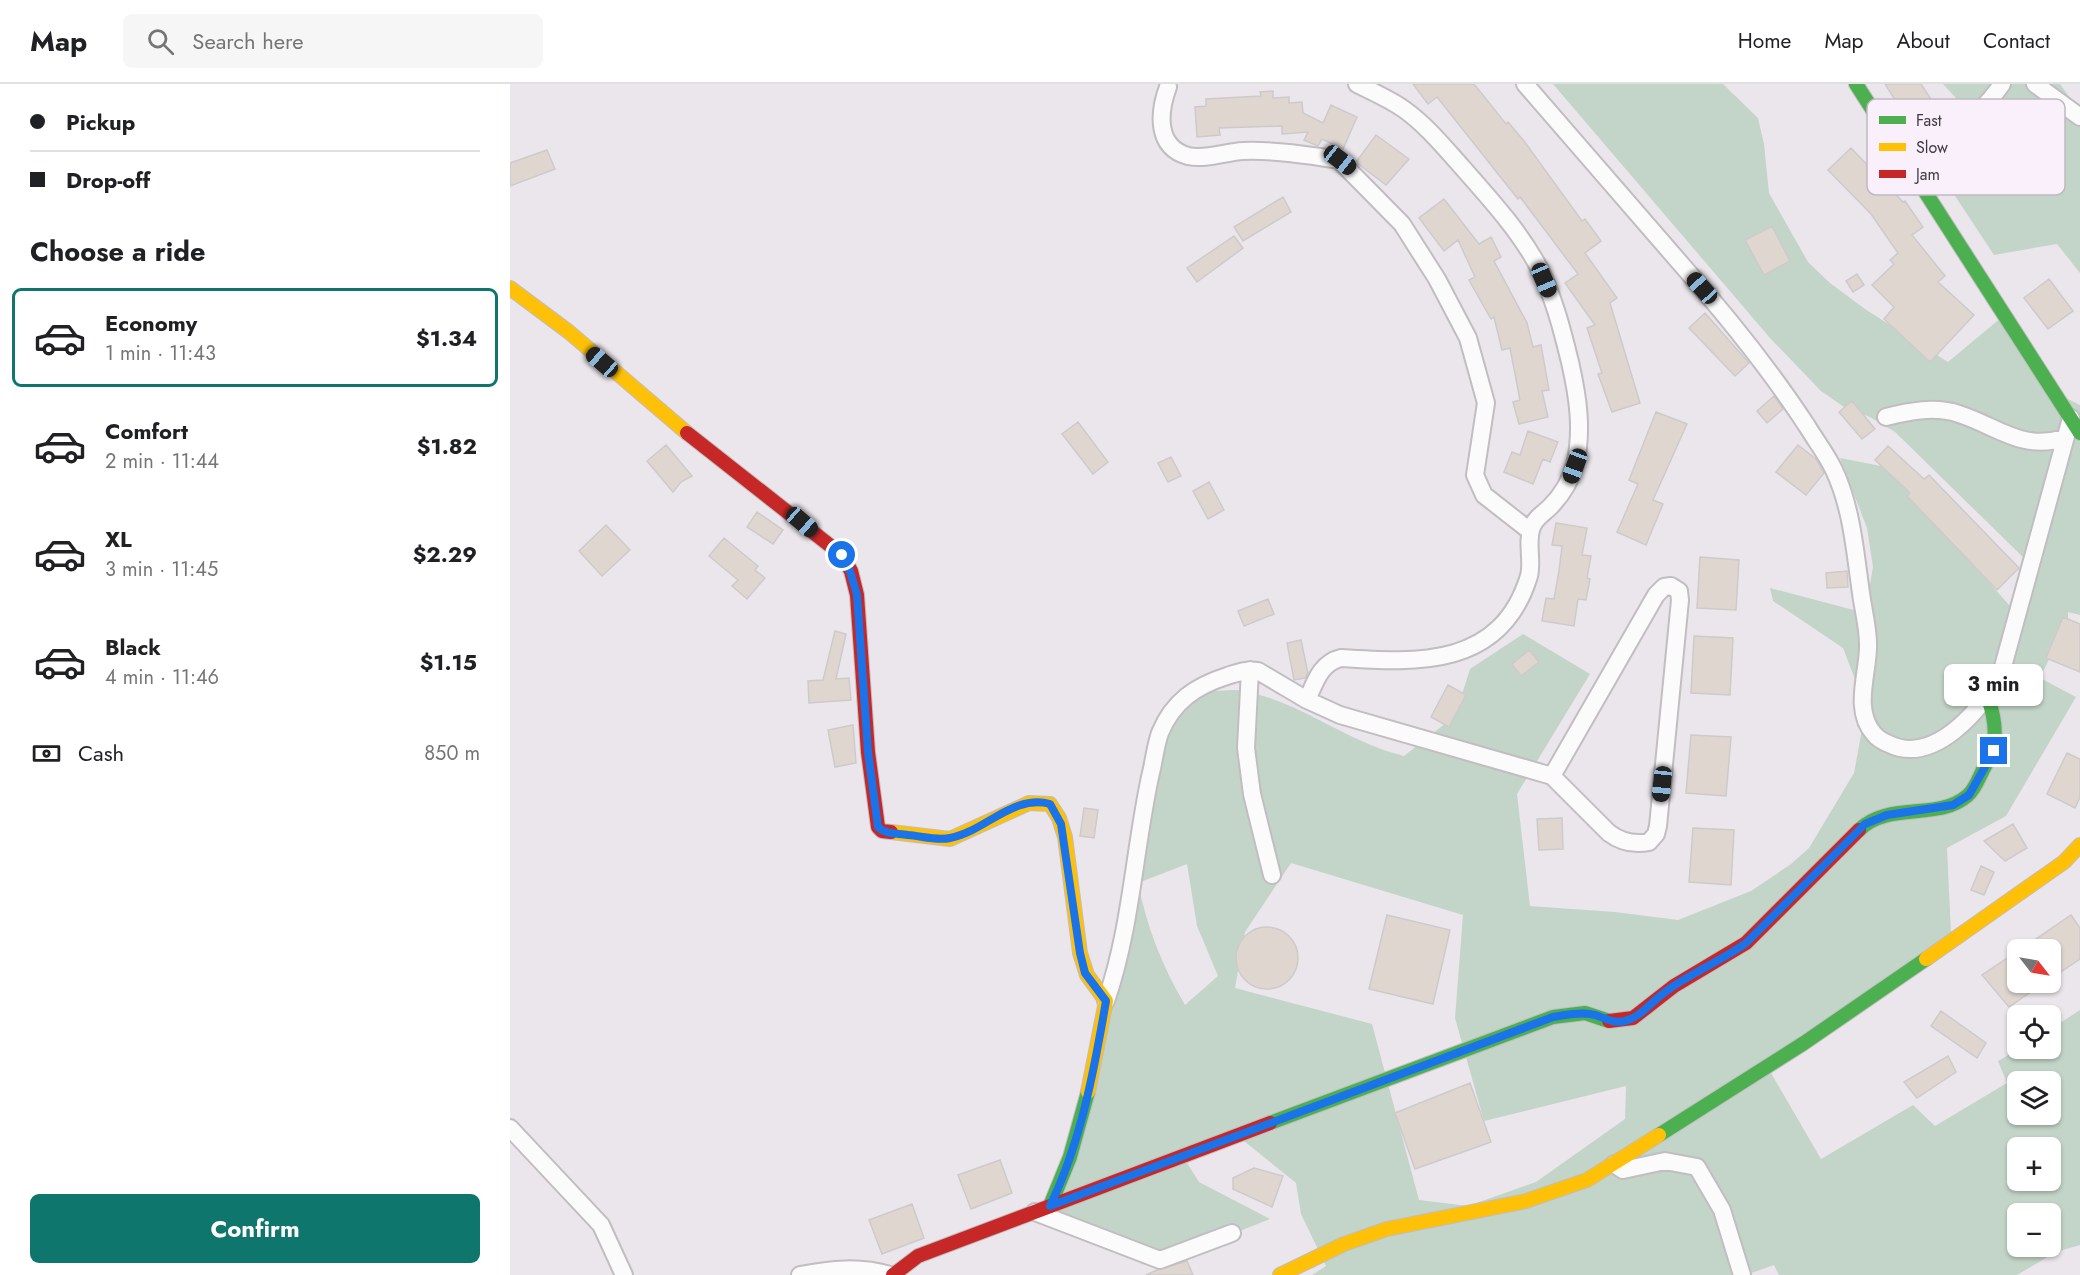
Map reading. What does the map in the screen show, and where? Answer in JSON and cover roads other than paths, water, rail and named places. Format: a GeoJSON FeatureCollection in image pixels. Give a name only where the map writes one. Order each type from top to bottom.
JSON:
{"type":"FeatureCollection","features":[{"type":"Feature","properties":{"kind":"street"},"geometry":{"type":"LineString","coordinates":[[1307,700],[1320,672],[1331,661],[1341,658],[1414,661],[1441,658],[1468,649],[1486,639],[1505,622],[1520,599],[1530,574],[1530,531],[1534,522],[1566,489],[1575,466],[1580,436],[1579,408],[1573,375],[1550,294],[1522,239],[1499,209],[1437,140],[1404,109],[1357,84]]}},
{"type":"Feature","properties":{"kind":"street"},"geometry":{"type":"LineString","coordinates":[[1525,84],[1733,322],[1782,388],[1834,469],[1846,501],[1854,541],[1868,644],[1863,706],[1866,722],[1874,735],[1899,749],[1915,750],[1927,747],[1951,732],[1988,698],[2001,674],[2072,435],[2071,418],[1927,195]]}},
{"type":"Feature","properties":{"kind":"street"},"geometry":{"type":"LineString","coordinates":[[1856,84],[1867,101]]}},
{"type":"Feature","properties":{"kind":"street"},"geometry":{"type":"LineString","coordinates":[[1991,99],[2002,84]]}},
{"type":"Feature","properties":{"kind":"street"},"geometry":{"type":"LineString","coordinates":[[2035,84],[2055,99]]}},
{"type":"Feature","properties":{"kind":"street"},"geometry":{"type":"LineString","coordinates":[[1173,85],[1160,108],[1161,130],[1175,149],[1189,156],[1243,151],[1340,160],[1402,224],[1437,279],[1468,338],[1486,403],[1474,475],[1484,495],[1530,531]]}},
{"type":"Feature","properties":{"kind":"street"},"geometry":{"type":"LineString","coordinates":[[2065,106],[2080,117]]}},
{"type":"Feature","properties":{"kind":"street"},"geometry":{"type":"LineString","coordinates":[[510,288],[569,333],[677,426],[785,508],[842,555],[850,571],[857,595],[868,752],[878,827],[888,833],[950,839],[1029,803],[1050,804],[1061,824],[1085,973],[1106,1001]]}},
{"type":"Feature","properties":{"kind":"street"},"geometry":{"type":"LineString","coordinates":[[1886,417],[1912,411],[1933,410],[1958,414],[2037,444],[2072,435]]}},
{"type":"Feature","properties":{"kind":"street"},"geometry":{"type":"LineString","coordinates":[[1042,1209],[1072,1154],[1098,1051],[1106,1001],[1121,952],[1142,812],[1160,733],[1179,702],[1194,688],[1250,670],[1271,677],[1307,700],[1340,715],[1552,776],[1617,839],[1640,844],[1648,842],[1656,834],[1680,600],[1677,588],[1664,587],[1656,595],[1552,776]]}},
{"type":"Feature","properties":{"kind":"street"},"geometry":{"type":"LineString","coordinates":[[1250,670],[1246,748],[1252,794],[1272,875]]}},
{"type":"Feature","properties":{"kind":"street"},"geometry":{"type":"LineString","coordinates":[[800,1275],[851,1268],[868,1269],[892,1275],[918,1256],[1553,1017],[1579,1013],[1594,1014],[1608,1022],[1619,1022],[1640,1014],[1678,980],[1718,962],[1746,943],[1865,824],[1887,815],[1953,805],[1969,795],[1994,751],[1996,721],[1988,698]]}},
{"type":"Feature","properties":{"kind":"street"},"geometry":{"type":"LineString","coordinates":[[1280,1275],[1344,1244],[1387,1229],[1537,1198],[1569,1188],[1614,1164],[1804,1043],[2019,895],[2064,862],[2080,844]]}},
{"type":"Feature","properties":{"kind":"street"},"geometry":{"type":"LineString","coordinates":[[510,1128],[601,1225],[624,1275]]}},
{"type":"Feature","properties":{"kind":"street"},"geometry":{"type":"LineString","coordinates":[[1614,1164],[1623,1170],[1665,1161],[1697,1167],[1722,1210],[1742,1275]]}},
{"type":"Feature","properties":{"kind":"street"},"geometry":{"type":"LineString","coordinates":[[1042,1209],[1160,1260],[1232,1233]]}}]}
